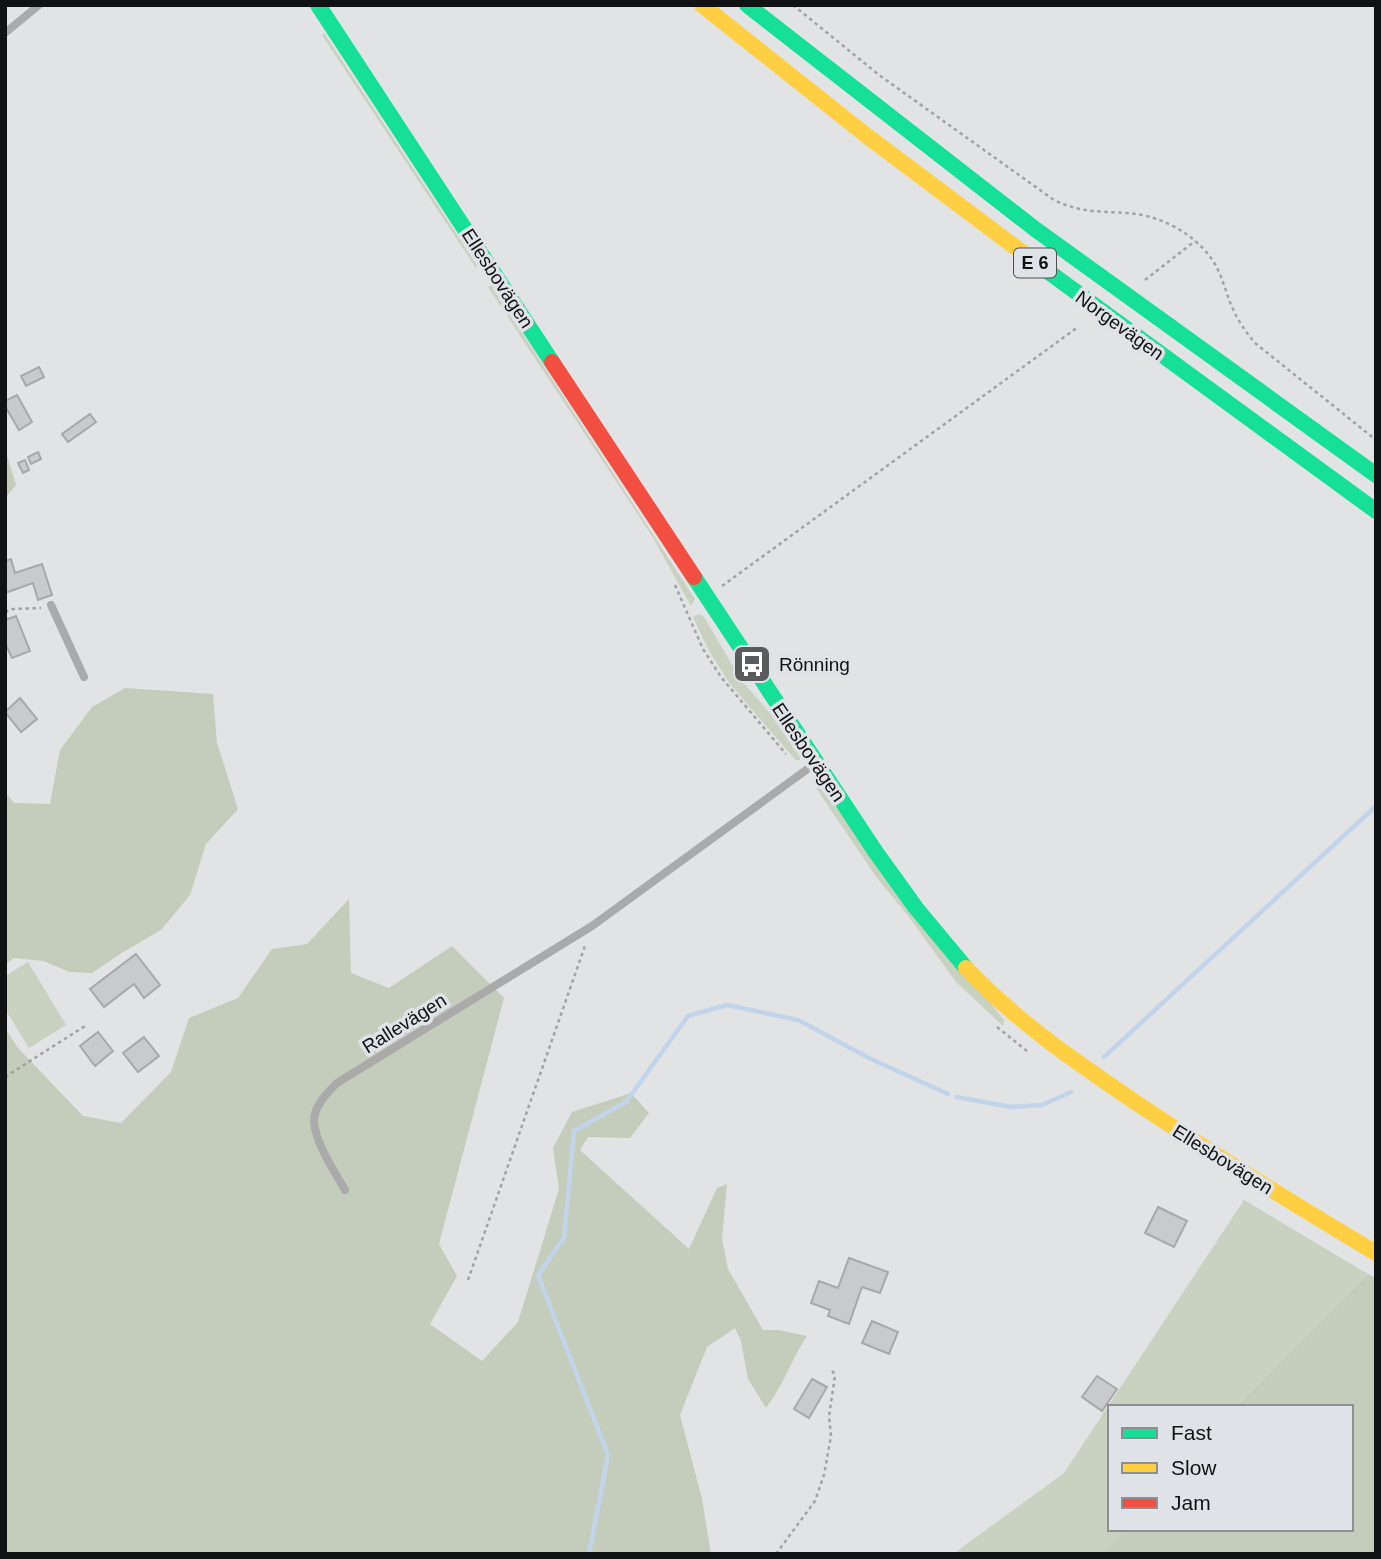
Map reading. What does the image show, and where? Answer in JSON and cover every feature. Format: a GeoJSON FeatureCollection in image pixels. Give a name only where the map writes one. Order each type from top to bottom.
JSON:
{"type":"FeatureCollection","features":[{"type":"Feature","properties":{"kind":"main road","name":"Ellesbovägen"},"geometry":{"type":"LineString","coordinates":[[318,5],[816,763],[921,913],[985,988],[1019,1019],[1093,1074],[1180,1132],[1376,1253]]}},
{"type":"Feature","properties":{"kind":"main road","name":"Norgevägen"},"geometry":{"type":"LineString","coordinates":[[702,5],[802,86],[1019,251],[1376,511]]}},
{"type":"Feature","properties":{"kind":"main road","name":"Norgevägen"},"geometry":{"type":"LineString","coordinates":[[747,5],[1035,229],[1376,475]]}},
{"type":"Feature","properties":{"kind":"lane"},"geometry":{"type":"LineString","coordinates":[[5,33],[39,5]]}},
{"type":"Feature","properties":{"kind":"lane"},"geometry":{"type":"LineString","coordinates":[[51,605],[84,677]]}},
{"type":"Feature","properties":{"kind":"lane","name":"Rallevägen"},"geometry":{"type":"LineString","coordinates":[[345,1190],[315,1134],[314,1115],[327,1094],[338,1083],[592,926],[816,763]]}},
{"type":"Feature","properties":{"kind":"path"},"geometry":{"type":"LineString","coordinates":[[793,5],[879,75],[1054,200],[1072,209],[1103,214],[1148,216],[1172,226],[1195,241],[1211,258],[1223,280],[1240,325],[1255,343],[1376,440]]}},
{"type":"Feature","properties":{"kind":"path"},"geometry":{"type":"LineString","coordinates":[[1144,281],[1195,241]]}},
{"type":"Feature","properties":{"kind":"path"},"geometry":{"type":"LineString","coordinates":[[707,597],[1079,327]]}},
{"type":"Feature","properties":{"kind":"path"},"geometry":{"type":"LineString","coordinates":[[5,612],[51,605]]}},
{"type":"Feature","properties":{"kind":"path"},"geometry":{"type":"LineString","coordinates":[[468,1280],[592,926]]}},
{"type":"Feature","properties":{"kind":"path"},"geometry":{"type":"LineString","coordinates":[[5,1077],[85,1026]]}},
{"type":"Feature","properties":{"kind":"path"},"geometry":{"type":"LineString","coordinates":[[776,1554],[815,1501],[824,1475],[831,1436],[829,1416],[835,1377],[831,1368]]}},
{"type":"Feature","properties":{"kind":"green space"},"geometry":{"type":"Polygon","coordinates":[[[324,33],[477,265],[476,268],[322,35],[324,33]]]}},
{"type":"Feature","properties":{"kind":"green space"},"geometry":{"type":"Polygon","coordinates":[[[491,285],[695,599],[691,606],[652,536],[488,287],[491,285]]]}},
{"type":"Feature","properties":{"kind":"green space"},"geometry":{"type":"Polygon","coordinates":[[[5,449],[16,485],[5,498],[5,449]]]}},
{"type":"Feature","properties":{"kind":"green space"},"geometry":{"type":"Polygon","coordinates":[[[699,614],[704,617],[741,680],[769,712],[800,760],[792,756],[730,684],[709,651],[693,617],[699,614]]]}},
{"type":"Feature","properties":{"kind":"green space"},"geometry":{"type":"Polygon","coordinates":[[[125,688],[213,694],[217,743],[238,809],[206,844],[190,895],[161,930],[92,973],[70,972],[43,961],[14,958],[5,965],[5,792],[14,803],[50,804],[60,750],[92,707],[125,688]]]}},
{"type":"Feature","properties":{"kind":"green space"},"geometry":{"type":"Polygon","coordinates":[[[815,781],[1004,1020],[1003,1026],[956,982],[877,878],[816,788],[815,781]]]}},
{"type":"Feature","properties":{"kind":"green space"},"geometry":{"type":"Polygon","coordinates":[[[349,899],[351,973],[389,988],[452,946],[504,998],[439,1244],[457,1276],[430,1324],[482,1361],[518,1322],[559,1189],[553,1148],[572,1112],[631,1093],[649,1113],[630,1138],[588,1137],[580,1150],[689,1249],[717,1188],[727,1184],[722,1239],[728,1269],[763,1330],[807,1336],[766,1408],[748,1379],[741,1341],[735,1328],[707,1347],[680,1415],[702,1499],[711,1554],[5,1554],[5,1028],[18,1048],[83,1116],[121,1123],[171,1072],[189,1018],[238,998],[272,949],[307,944],[349,899]]]}},
{"type":"Feature","properties":{"kind":"green space"},"geometry":{"type":"Polygon","coordinates":[[[28,962],[66,1025],[29,1048],[5,1009],[5,976],[28,962]]]}},
{"type":"Feature","properties":{"kind":"green space"},"geometry":{"type":"Polygon","coordinates":[[[1244,1200],[1368,1274],[1238,1405],[1109,1405],[1244,1200]]]}},
{"type":"Feature","properties":{"kind":"green space"},"geometry":{"type":"Polygon","coordinates":[[[1368,1274],[1376,1278],[1376,1554],[1102,1554],[1122,1531],[1353,1531],[1353,1405],[1238,1405],[1368,1274]]]}},
{"type":"Feature","properties":{"kind":"green space"},"geometry":{"type":"Polygon","coordinates":[[[1108,1406],[1108,1531],[1122,1531],[1102,1554],[953,1554],[1064,1473],[1108,1406]]]}},
{"type":"Feature","properties":{"kind":"building"},"geometry":{"type":"Polygon","coordinates":[[[39,367],[44,377],[26,386],[21,376],[39,367]]]}},
{"type":"Feature","properties":{"kind":"building"},"geometry":{"type":"Polygon","coordinates":[[[17,395],[32,422],[19,430],[5,406],[5,401],[17,395]]]}},
{"type":"Feature","properties":{"kind":"building"},"geometry":{"type":"Polygon","coordinates":[[[90,414],[96,422],[68,442],[62,434],[90,414]]]}},
{"type":"Feature","properties":{"kind":"building"},"geometry":{"type":"Polygon","coordinates":[[[38,452],[41,459],[31,464],[28,457],[38,452]]]}},
{"type":"Feature","properties":{"kind":"building"},"geometry":{"type":"Polygon","coordinates":[[[25,460],[29,470],[23,473],[18,463],[25,460]]]}},
{"type":"Feature","properties":{"kind":"building"},"geometry":{"type":"Polygon","coordinates":[[[11,559],[15,573],[42,564],[52,595],[38,600],[33,583],[5,593],[5,561],[11,559]]]}},
{"type":"Feature","properties":{"kind":"building"},"geometry":{"type":"Polygon","coordinates":[[[16,616],[30,651],[12,658],[5,643],[5,620],[16,616]]]}},
{"type":"Feature","properties":{"kind":"building"},"geometry":{"type":"Polygon","coordinates":[[[20,698],[37,719],[21,732],[5,712],[20,698]]]}},
{"type":"Feature","properties":{"kind":"building"},"geometry":{"type":"Polygon","coordinates":[[[136,954],[160,985],[144,998],[134,984],[104,1007],[90,989],[136,954]]]}},
{"type":"Feature","properties":{"kind":"building"},"geometry":{"type":"Polygon","coordinates":[[[98,1032],[113,1051],[95,1066],[80,1046],[98,1032]]]}},
{"type":"Feature","properties":{"kind":"building"},"geometry":{"type":"Polygon","coordinates":[[[144,1037],[159,1056],[138,1072],[123,1053],[144,1037]]]}},
{"type":"Feature","properties":{"kind":"building"},"geometry":{"type":"Polygon","coordinates":[[[1158,1207],[1187,1221],[1174,1247],[1145,1233],[1158,1207]]]}},
{"type":"Feature","properties":{"kind":"building"},"geometry":{"type":"Polygon","coordinates":[[[849,1258],[888,1272],[880,1293],[862,1287],[849,1324],[828,1316],[830,1310],[811,1303],[819,1281],[838,1288],[849,1258]]]}},
{"type":"Feature","properties":{"kind":"building"},"geometry":{"type":"Polygon","coordinates":[[[872,1321],[898,1332],[889,1354],[862,1343],[872,1321]]]}},
{"type":"Feature","properties":{"kind":"building"},"geometry":{"type":"Polygon","coordinates":[[[1097,1376],[1117,1389],[1102,1411],[1082,1397],[1097,1376]]]}},
{"type":"Feature","properties":{"kind":"building"},"geometry":{"type":"Polygon","coordinates":[[[812,1379],[827,1387],[809,1418],[794,1409],[812,1379]]]}},
{"type":"Feature","properties":{"kind":"waterway"},"geometry":{"type":"LineString","coordinates":[[1104,1057],[1376,806]]}},
{"type":"Feature","properties":{"kind":"waterway"},"geometry":{"type":"LineString","coordinates":[[589,1554],[608,1455],[538,1275],[564,1238],[574,1131],[626,1102],[688,1016],[727,1005],[798,1020],[871,1059],[948,1094]]}},
{"type":"Feature","properties":{"kind":"waterway"},"geometry":{"type":"LineString","coordinates":[[957,1097],[1011,1107],[1042,1105],[1071,1092]]}},
{"type":"Feature","properties":{"kind":"traffic: fast"},"geometry":{"type":"LineString","coordinates":[[318,5],[552,362]]}},
{"type":"Feature","properties":{"kind":"traffic: fast"},"geometry":{"type":"LineString","coordinates":[[747,5],[1035,229],[1376,475]]}},
{"type":"Feature","properties":{"kind":"traffic: fast"},"geometry":{"type":"LineString","coordinates":[[1035,262],[1376,511]]}},
{"type":"Feature","properties":{"kind":"traffic: fast"},"geometry":{"type":"LineString","coordinates":[[694,577],[875,851],[916,908],[966,968]]}},
{"type":"Feature","properties":{"kind":"traffic: slow"},"geometry":{"type":"LineString","coordinates":[[702,5],[867,136],[1035,262]]}},
{"type":"Feature","properties":{"kind":"traffic: slow"},"geometry":{"type":"LineString","coordinates":[[966,968],[1028,1025],[1141,1106],[1228,1163],[1376,1253]]}},
{"type":"Feature","properties":{"kind":"traffic: jam"},"geometry":{"type":"LineString","coordinates":[[552,362],[694,577]]}},
{"type":"Feature","properties":{"kind":"place","name":"Rönning"},"geometry":{"type":"Point","coordinates":[752,664]}}]}
